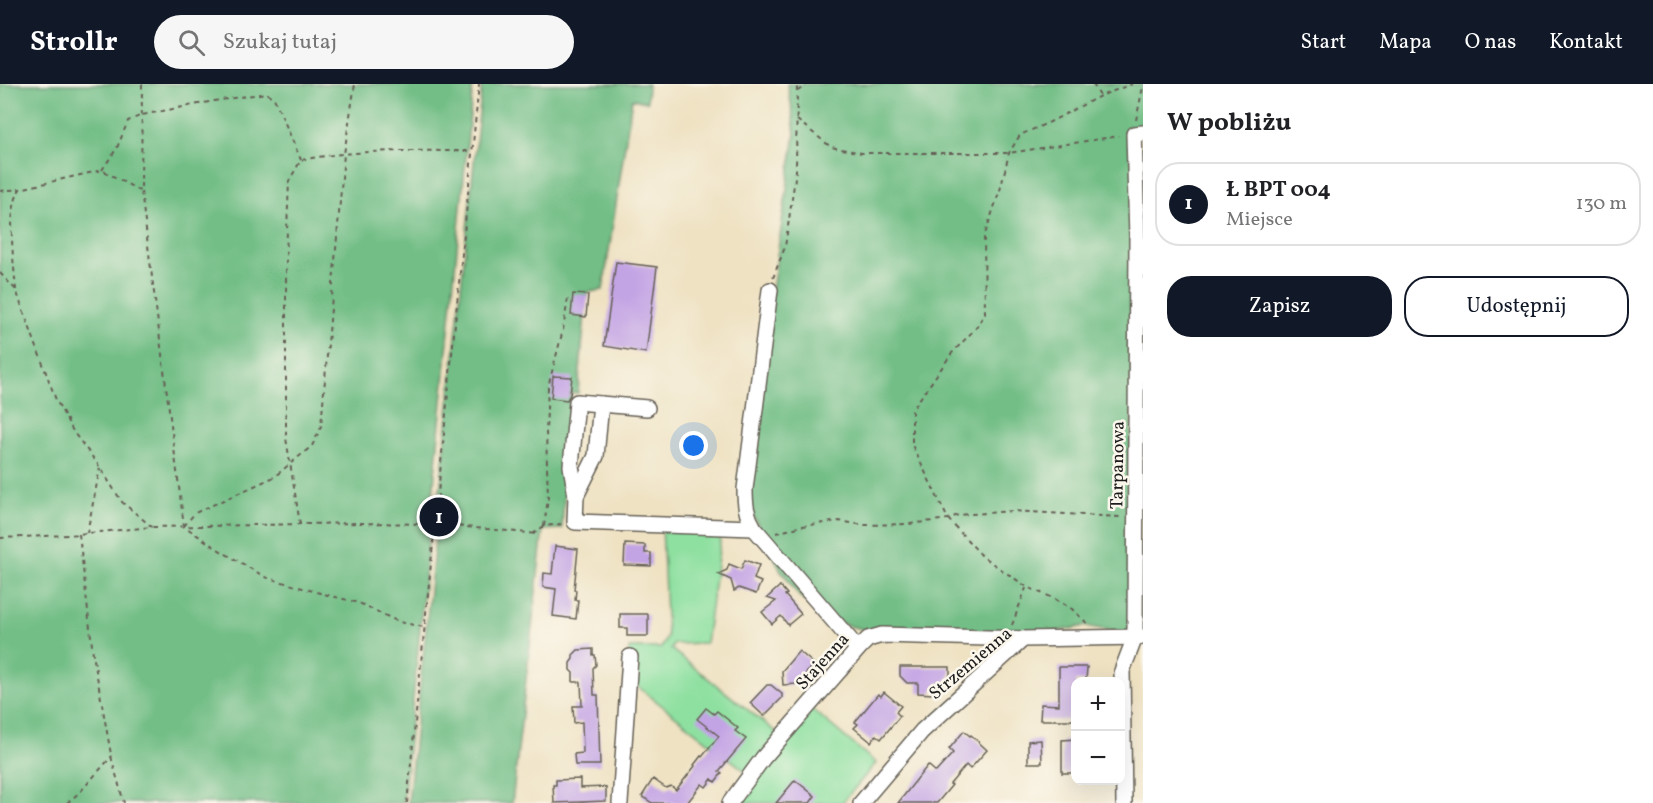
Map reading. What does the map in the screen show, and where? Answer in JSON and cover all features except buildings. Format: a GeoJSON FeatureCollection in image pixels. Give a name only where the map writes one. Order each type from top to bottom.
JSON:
{"type":"FeatureCollection","features":[{"type":"Feature","properties":{"kind":"street","name":"Tarpanowa"},"geometry":{"type":"LineString","coordinates":[[1124,803],[1122,671],[1139,637],[1136,518],[1137,134]]}},
{"type":"Feature","properties":{"kind":"street"},"geometry":{"type":"LineString","coordinates":[[770,290],[745,489],[747,517],[858,649]]}},
{"type":"Feature","properties":{"kind":"street"},"geometry":{"type":"LineString","coordinates":[[647,408],[577,402],[571,466],[576,496],[575,522],[758,532]]}},
{"type":"Feature","properties":{"kind":"street"},"geometry":{"type":"LineString","coordinates":[[576,496],[596,456],[601,404]]}},
{"type":"Feature","properties":{"kind":"street","name":"Stajenna"},"geometry":{"type":"LineString","coordinates":[[730,803],[764,758],[868,639],[882,635],[1023,639]]}},
{"type":"Feature","properties":{"kind":"street","name":"Strzemienna"},"geometry":{"type":"LineString","coordinates":[[861,803],[922,731],[1023,639],[1139,637]]}},
{"type":"Feature","properties":{"kind":"street"},"geometry":{"type":"LineString","coordinates":[[620,803],[630,657]]}},
{"type":"Feature","properties":{"kind":"path"},"geometry":{"type":"LineString","coordinates":[[142,84],[141,191],[184,526],[266,577],[359,603],[399,622],[425,627]]}},
{"type":"Feature","properties":{"kind":"path"},"geometry":{"type":"LineString","coordinates":[[184,526],[195,513],[274,477],[312,446],[321,427],[344,154],[355,84]]}},
{"type":"Feature","properties":{"kind":"path"},"geometry":{"type":"LineString","coordinates":[[407,803],[479,84]]}},
{"type":"Feature","properties":{"kind":"path"},"geometry":{"type":"LineString","coordinates":[[770,290],[785,247],[796,171],[797,84]]}},
{"type":"Feature","properties":{"kind":"path"},"geometry":{"type":"LineString","coordinates":[[798,91],[807,84]]}},
{"type":"Feature","properties":{"kind":"path"},"geometry":{"type":"LineString","coordinates":[[1092,84],[1100,96]]}},
{"type":"Feature","properties":{"kind":"path"},"geometry":{"type":"LineString","coordinates":[[1092,626],[1072,609],[1027,587],[983,558],[948,519],[912,445],[912,410],[952,353],[976,328],[985,313],[984,237],[1009,153],[1020,135],[1100,96],[1132,84]]}},
{"type":"Feature","properties":{"kind":"path"},"geometry":{"type":"LineString","coordinates":[[797,120],[831,147],[862,153],[1009,153],[1137,134],[1143,87]]}},
{"type":"Feature","properties":{"kind":"path"},"geometry":{"type":"LineString","coordinates":[[102,170],[117,148],[128,121],[142,115],[266,93],[274,98],[301,159]]}},
{"type":"Feature","properties":{"kind":"path"},"geometry":{"type":"LineString","coordinates":[[300,524],[286,438],[288,181],[301,159],[327,154],[472,151]]}},
{"type":"Feature","properties":{"kind":"path"},"geometry":{"type":"LineString","coordinates":[[0,191],[20,189],[102,170],[141,191]]}},
{"type":"Feature","properties":{"kind":"path"},"geometry":{"type":"LineString","coordinates":[[20,189],[15,199],[12,243],[16,290],[56,400],[74,433],[122,502],[152,527]]}},
{"type":"Feature","properties":{"kind":"path"},"geometry":{"type":"LineString","coordinates":[[0,273],[16,290]]}},
{"type":"Feature","properties":{"kind":"path"},"geometry":{"type":"LineString","coordinates":[[544,526],[548,499],[546,431],[548,387],[563,330],[568,298]]}},
{"type":"Feature","properties":{"kind":"path"},"geometry":{"type":"LineString","coordinates":[[87,533],[100,468]]}},
{"type":"Feature","properties":{"kind":"path"},"geometry":{"type":"LineString","coordinates":[[758,532],[839,521],[864,525],[909,524],[948,519],[958,515],[1013,511],[1136,518]]}},
{"type":"Feature","properties":{"kind":"path"},"geometry":{"type":"LineString","coordinates":[[533,534],[544,526],[575,522]]}},
{"type":"Feature","properties":{"kind":"path"},"geometry":{"type":"LineString","coordinates":[[0,538],[152,527],[300,524],[435,524],[538,534]]}},
{"type":"Feature","properties":{"kind":"path"},"geometry":{"type":"LineString","coordinates":[[79,534],[93,654],[112,760],[124,803]]}},
{"type":"Feature","properties":{"kind":"path"},"geometry":{"type":"LineString","coordinates":[[1007,639],[1027,587]]}},
{"type":"Feature","properties":{"kind":"path"},"geometry":{"type":"LineString","coordinates":[[67,803],[112,756]]}},
{"type":"Feature","properties":{"kind":"green space"},"geometry":{"type":"Polygon","coordinates":[[[0,84],[473,84],[403,803],[0,803],[0,84]]]}},
{"type":"Feature","properties":{"kind":"green space"},"geometry":{"type":"Polygon","coordinates":[[[482,84],[648,84],[647,102],[632,99],[603,290],[587,292],[578,393],[571,393],[562,529],[543,530],[512,803],[408,803],[482,84]]]}},
{"type":"Feature","properties":{"kind":"green space"},"geometry":{"type":"Polygon","coordinates":[[[787,84],[1143,84],[1143,134],[1135,135],[1129,634],[1085,626],[1053,632],[946,634],[895,627],[871,631],[849,626],[824,615],[799,596],[780,569],[742,494],[795,134],[787,84]]]}},
{"type":"Feature","properties":{"kind":"green space"},"geometry":{"type":"Polygon","coordinates":[[[662,526],[722,528],[706,643],[674,644],[671,649],[781,736],[807,705],[876,763],[842,803],[730,803],[749,774],[628,679],[629,648],[661,648],[667,637],[662,526]]]}},
{"type":"Feature","properties":{"kind":"place","name":"Ł BPT 004"},"geometry":{"type":"Point","coordinates":[439,517]}}]}
